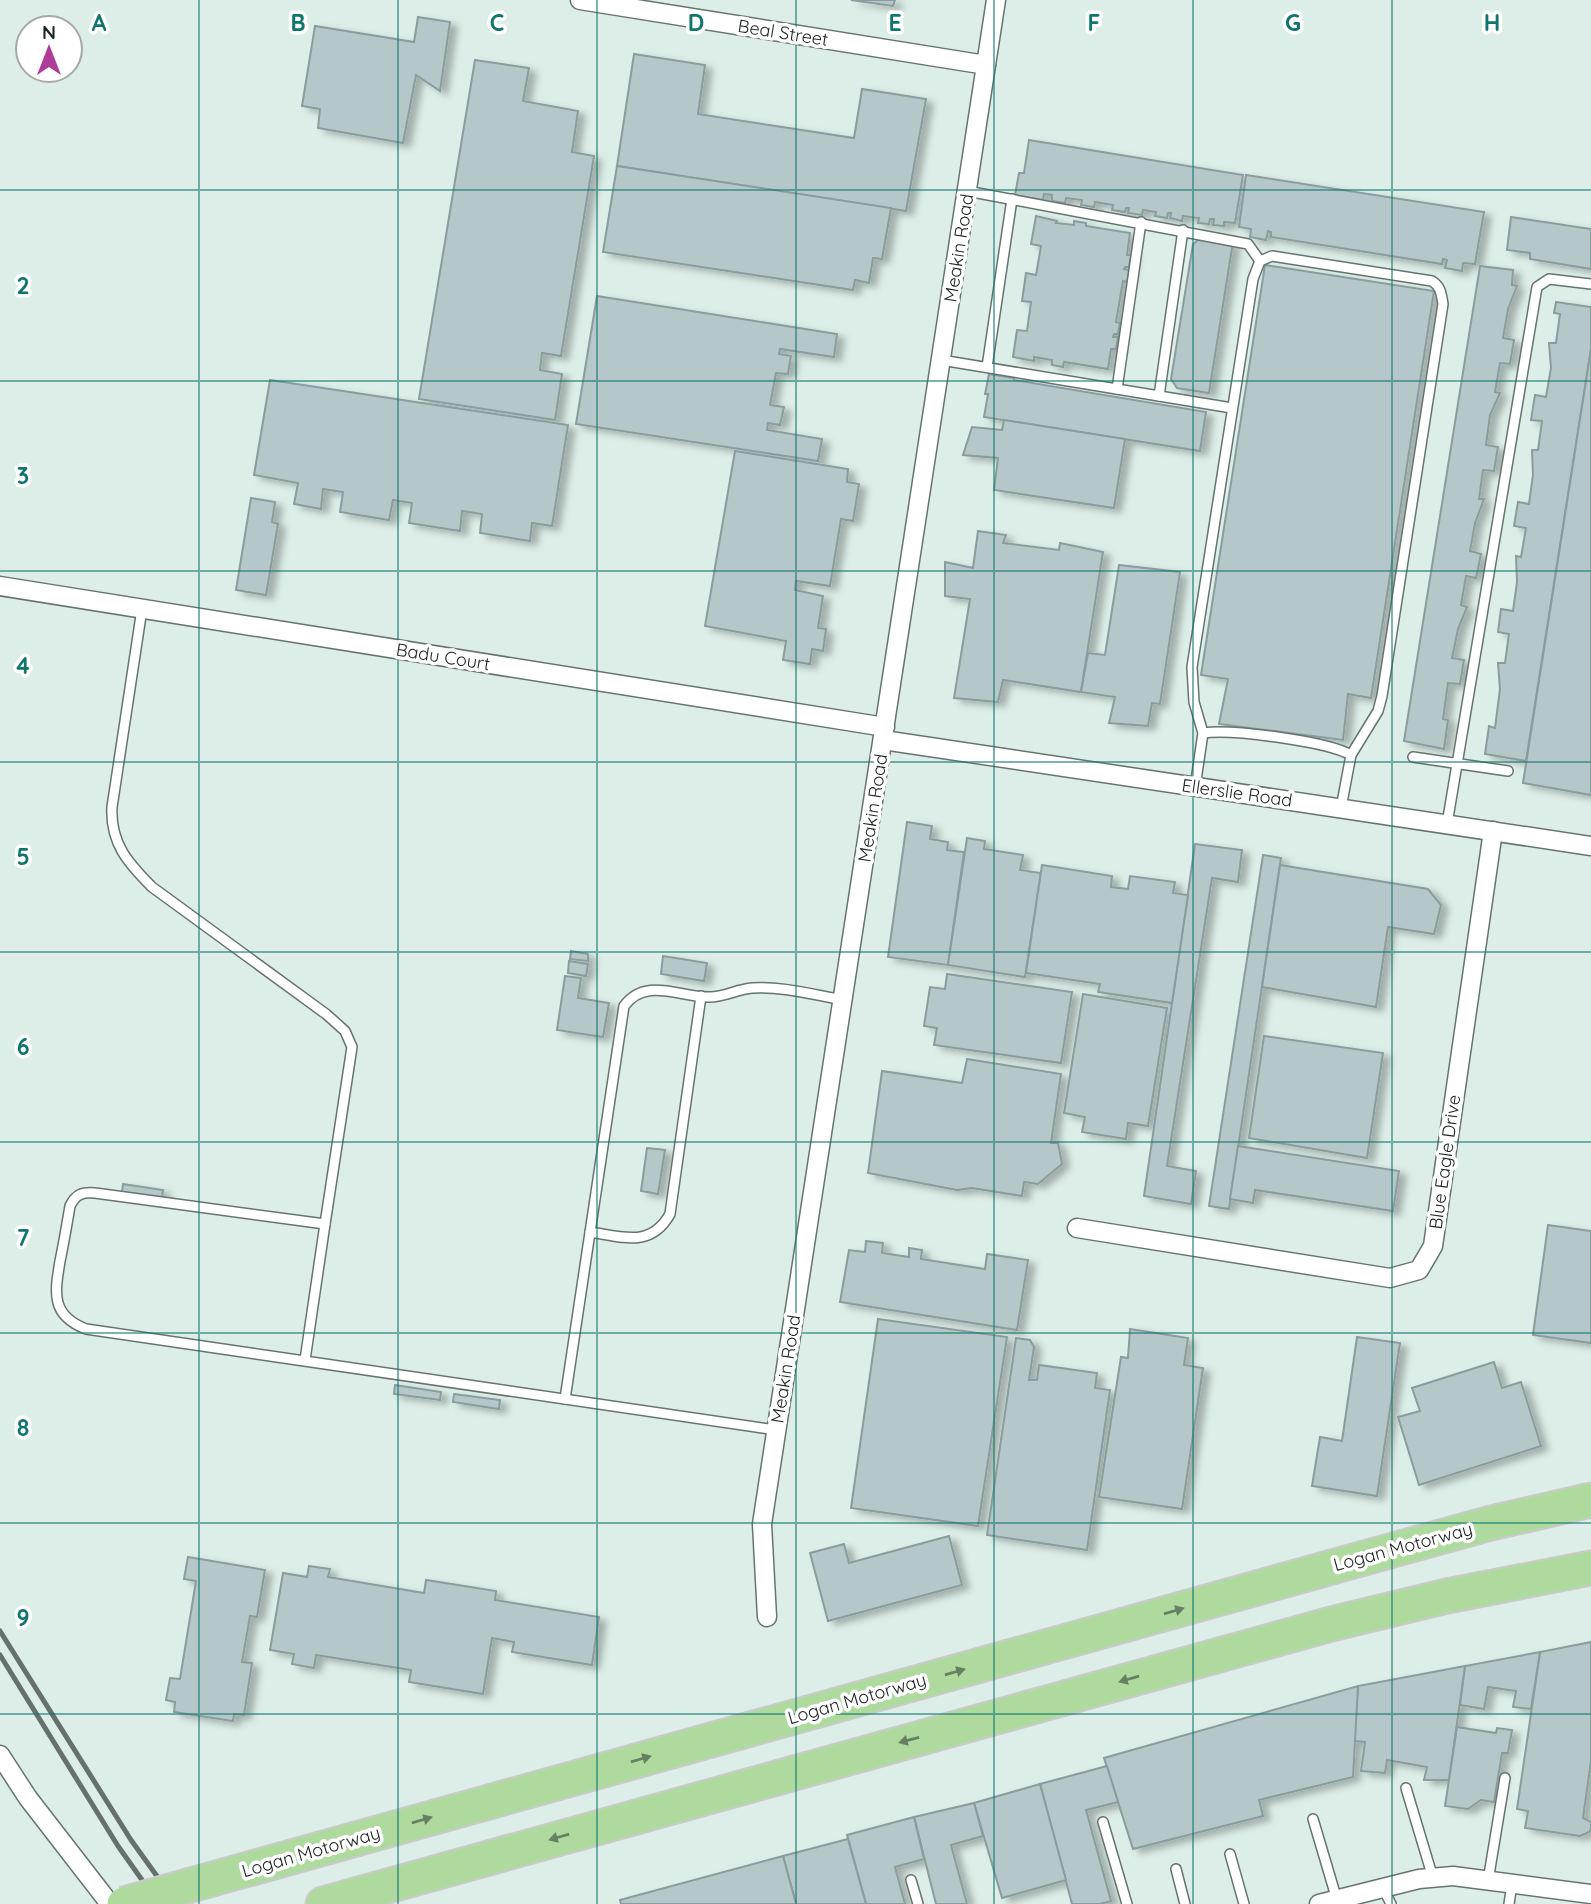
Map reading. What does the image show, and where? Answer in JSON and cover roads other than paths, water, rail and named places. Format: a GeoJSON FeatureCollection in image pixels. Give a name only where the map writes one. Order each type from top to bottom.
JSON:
{"type":"FeatureCollection","features":[{"type":"Feature","properties":{"kind":"highway","name":"Logan Motorway"},"geometry":{"type":"LineString","coordinates":[[124,1904],[1372,1555],[1591,1500]]}},
{"type":"Feature","properties":{"kind":"highway"},"geometry":{"type":"LineString","coordinates":[[323,1904],[1331,1624],[1447,1596],[1591,1568]]}},
{"type":"Feature","properties":{"kind":"highway"},"geometry":{"type":"LineString","coordinates":[[1218,1654],[1299,1650],[1454,1616],[1591,1592]]}},
{"type":"Feature","properties":{"kind":"street","name":"Beal Street"},"geometry":{"type":"LineString","coordinates":[[580,0],[986,65]]}},
{"type":"Feature","properties":{"kind":"street","name":"Meakin Road"},"geometry":{"type":"LineString","coordinates":[[767,1617],[762,1524],[996,0]]}},
{"type":"Feature","properties":{"kind":"street","name":"Badu Court"},"geometry":{"type":"LineString","coordinates":[[0,586],[884,734]]}},
{"type":"Feature","properties":{"kind":"street","name":"Ellerslie Road"},"geometry":{"type":"LineString","coordinates":[[884,734],[1195,787],[1591,846]]}},
{"type":"Feature","properties":{"kind":"street","name":"Blue Eagle Drive"},"geometry":{"type":"LineString","coordinates":[[1077,1228],[1390,1278],[1419,1270],[1433,1246],[1493,831]]}},
{"type":"Feature","properties":{"kind":"street"},"geometry":{"type":"LineString","coordinates":[[0,1755],[28,1798],[110,1904]]}},
{"type":"Feature","properties":{"kind":"street"},"geometry":{"type":"LineString","coordinates":[[1340,1901],[1387,1896],[1433,1878],[1453,1876],[1553,1893],[1591,1894]]}},
{"type":"Feature","properties":{"kind":"lane"},"geometry":{"type":"LineString","coordinates":[[967,191],[1248,244],[1260,261]]}},
{"type":"Feature","properties":{"kind":"lane"},"geometry":{"type":"LineString","coordinates":[[987,367],[1012,199]]}},
{"type":"Feature","properties":{"kind":"lane"},"geometry":{"type":"LineString","coordinates":[[1117,389],[1141,222]]}},
{"type":"Feature","properties":{"kind":"lane"},"geometry":{"type":"LineString","coordinates":[[1158,396],[1183,230]]}},
{"type":"Feature","properties":{"kind":"lane"},"geometry":{"type":"LineString","coordinates":[[1195,787],[1203,733],[1194,702],[1192,667],[1252,279],[1260,261],[1272,256],[1432,281],[1439,286],[1443,304],[1382,696],[1378,711],[1351,755],[1341,808]]}},
{"type":"Feature","properties":{"kind":"lane"},"geometry":{"type":"LineString","coordinates":[[1447,824],[1537,287],[1549,279],[1591,284]]}},
{"type":"Feature","properties":{"kind":"lane"},"geometry":{"type":"LineString","coordinates":[[942,360],[1232,408]]}},
{"type":"Feature","properties":{"kind":"lane"},"geometry":{"type":"LineString","coordinates":[[142,608],[112,807],[113,832],[118,846],[128,863],[152,887],[326,1014],[345,1031],[352,1047],[305,1360]]}},
{"type":"Feature","properties":{"kind":"lane"},"geometry":{"type":"LineString","coordinates":[[1203,733],[1242,733],[1334,747],[1351,755]]}},
{"type":"Feature","properties":{"kind":"lane"},"geometry":{"type":"LineString","coordinates":[[1413,757],[1508,771]]}},
{"type":"Feature","properties":{"kind":"lane"},"geometry":{"type":"LineString","coordinates":[[565,1399],[624,1006],[635,995],[651,989],[712,998],[740,990],[760,988],[844,999]]}},
{"type":"Feature","properties":{"kind":"lane"},"geometry":{"type":"LineString","coordinates":[[590,1232],[635,1238],[651,1236],[663,1227],[670,1214],[701,996]]}},
{"type":"Feature","properties":{"kind":"lane"},"geometry":{"type":"LineString","coordinates":[[325,1224],[84,1192],[74,1197],[70,1206],[55,1292],[64,1316],[86,1329],[776,1430]]}},
{"type":"Feature","properties":{"kind":"lane"},"geometry":{"type":"LineString","coordinates":[[1488,1881],[1505,1778]]}},
{"type":"Feature","properties":{"kind":"lane"},"geometry":{"type":"LineString","coordinates":[[1406,1788],[1433,1878]]}},
{"type":"Feature","properties":{"kind":"lane"},"geometry":{"type":"LineString","coordinates":[[1313,1819],[1340,1901]]}},
{"type":"Feature","properties":{"kind":"lane"},"geometry":{"type":"LineString","coordinates":[[1103,1822],[1126,1904]]}},
{"type":"Feature","properties":{"kind":"lane"},"geometry":{"type":"LineString","coordinates":[[1230,1854],[1244,1904]]}},
{"type":"Feature","properties":{"kind":"lane"},"geometry":{"type":"LineString","coordinates":[[1176,1869],[1185,1904]]}},
{"type":"Feature","properties":{"kind":"lane"},"geometry":{"type":"LineString","coordinates":[[911,1880],[918,1904]]}},
{"type":"Feature","properties":{"kind":"lane"},"geometry":{"type":"LineString","coordinates":[[1509,1904],[1512,1884]]}},
{"type":"Feature","properties":{"kind":"railway"},"geometry":{"type":"LineString","coordinates":[[0,1631],[131,1840],[177,1904]]}},
{"type":"Feature","properties":{"kind":"railway"},"geometry":{"type":"LineString","coordinates":[[0,1655],[118,1846],[159,1904]]}}]}
